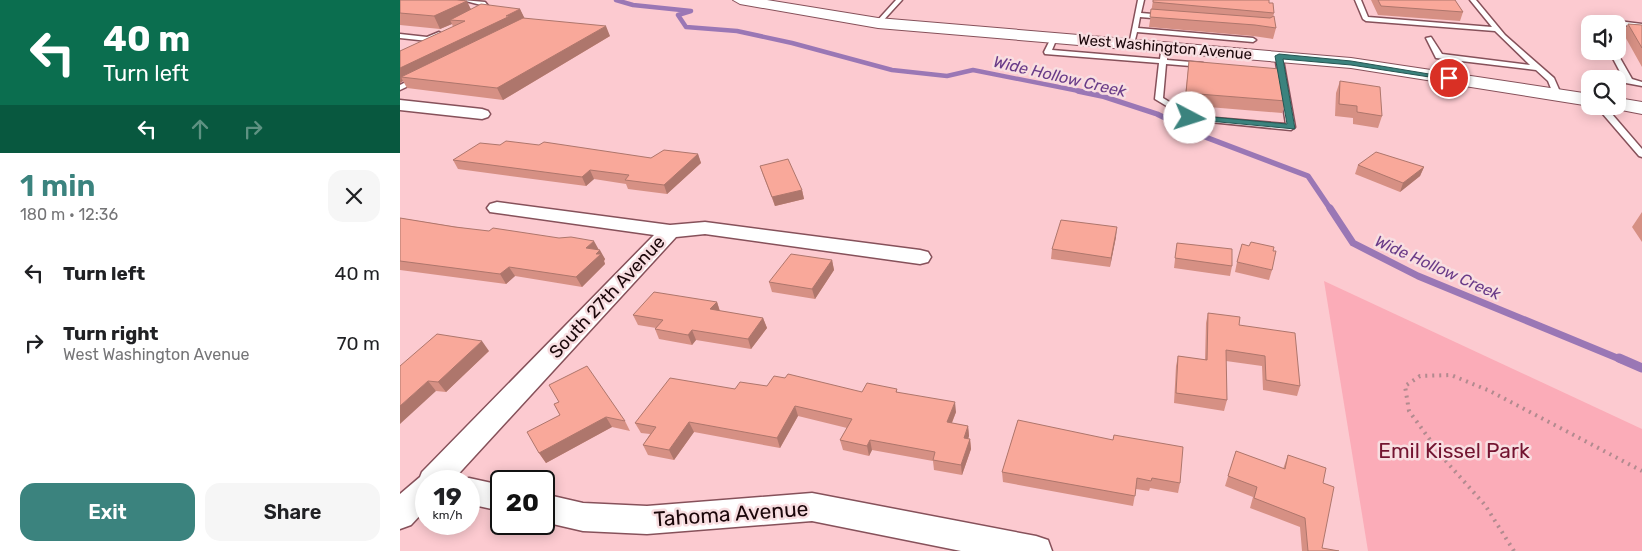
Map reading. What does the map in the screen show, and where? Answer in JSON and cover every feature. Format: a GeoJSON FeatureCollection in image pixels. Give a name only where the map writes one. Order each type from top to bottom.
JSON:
{"type":"FeatureCollection","features":[{"type":"Feature","properties":{"kind":"main road","name":"West Washington Avenue"},"geometry":{"type":"LineString","coordinates":[[740,0],[878,23],[1054,38],[1133,37],[1164,54],[1278,67],[1351,63],[1581,98]]}},
{"type":"Feature","properties":{"kind":"main road"},"geometry":{"type":"LineString","coordinates":[[1626,105],[1642,108]]}},
{"type":"Feature","properties":{"kind":"street"},"geometry":{"type":"LineString","coordinates":[[400,105],[482,114]]}},
{"type":"Feature","properties":{"kind":"street"},"geometry":{"type":"LineString","coordinates":[[497,208],[670,231]]}},
{"type":"Feature","properties":{"kind":"street","name":"South 27th Avenue"},"geometry":{"type":"LineString","coordinates":[[443,470],[670,231],[705,228],[920,257]]}},
{"type":"Feature","properties":{"kind":"street"},"geometry":{"type":"LineString","coordinates":[[400,515],[415,499]]}},
{"type":"Feature","properties":{"kind":"street","name":"Tahoma Avenue"},"geometry":{"type":"LineString","coordinates":[[555,511],[582,517],[647,520],[812,507],[1036,551]]}},
{"type":"Feature","properties":{"kind":"lane"},"geometry":{"type":"LineString","coordinates":[[465,0],[483,3],[486,7],[481,14],[472,19]]}},
{"type":"Feature","properties":{"kind":"lane"},"geometry":{"type":"LineString","coordinates":[[878,23],[899,0]]}},
{"type":"Feature","properties":{"kind":"lane"},"geometry":{"type":"LineString","coordinates":[[1142,0],[1133,37],[1253,40]]}},
{"type":"Feature","properties":{"kind":"lane"},"geometry":{"type":"LineString","coordinates":[[1358,0],[1366,19],[1496,29]]}},
{"type":"Feature","properties":{"kind":"lane"},"geometry":{"type":"LineString","coordinates":[[1473,0],[1496,29],[1551,80],[1557,94]]}},
{"type":"Feature","properties":{"kind":"lane"},"geometry":{"type":"LineString","coordinates":[[1138,15],[1175,18]]}},
{"type":"Feature","properties":{"kind":"lane"},"geometry":{"type":"LineString","coordinates":[[1626,24],[1642,26]]}},
{"type":"Feature","properties":{"kind":"lane"},"geometry":{"type":"LineString","coordinates":[[400,36],[428,39],[446,31]]}},
{"type":"Feature","properties":{"kind":"lane"},"geometry":{"type":"LineString","coordinates":[[1054,38],[1048,52],[1164,54],[1212,66]]}},
{"type":"Feature","properties":{"kind":"lane"},"geometry":{"type":"LineString","coordinates":[[1429,38],[1439,56],[1538,68]]}},
{"type":"Feature","properties":{"kind":"lane"},"geometry":{"type":"LineString","coordinates":[[1164,54],[1159,99],[1190,118],[1292,128],[1278,67]]}},
{"type":"Feature","properties":{"kind":"lane"},"geometry":{"type":"LineString","coordinates":[[1617,60],[1629,81],[1642,84]]}},
{"type":"Feature","properties":{"kind":"lane"},"geometry":{"type":"LineString","coordinates":[[400,88],[426,75]]}},
{"type":"Feature","properties":{"kind":"lane"},"geometry":{"type":"LineString","coordinates":[[1608,115],[1642,154]]}},
{"type":"Feature","properties":{"kind":"path"},"geometry":{"type":"LineString","coordinates":[[1514,551],[1485,505],[1444,459],[1409,411],[1405,386],[1420,376],[1451,375],[1490,391],[1642,471]]}},
{"type":"Feature","properties":{"kind":"green space","name":"Emil Kissel Park"},"geometry":{"type":"Polygon","coordinates":[[[1324,281],[1642,429],[1642,551],[1368,551],[1324,281]]]}},
{"type":"Feature","properties":{"kind":"building"},"geometry":{"type":"Polygon","coordinates":[[[400,0],[467,1],[434,16],[400,13],[400,0]]]}},
{"type":"Feature","properties":{"kind":"building"},"geometry":{"type":"Polygon","coordinates":[[[1153,0],[1269,0],[1269,3],[1273,3],[1274,13],[1153,2],[1153,0]]]}},
{"type":"Feature","properties":{"kind":"building"},"geometry":{"type":"Polygon","coordinates":[[[1378,0],[1455,0],[1463,12],[1381,6],[1378,0]]]}},
{"type":"Feature","properties":{"kind":"building"},"geometry":{"type":"Polygon","coordinates":[[[481,4],[520,9],[506,16],[510,16],[400,68],[400,51],[465,21],[450,20],[481,4]]]}},
{"type":"Feature","properties":{"kind":"building"},"geometry":{"type":"Polygon","coordinates":[[[1151,9],[1270,18],[1274,16],[1276,28],[1150,17],[1151,9]]]}},
{"type":"Feature","properties":{"kind":"building"},"geometry":{"type":"Polygon","coordinates":[[[523,18],[606,26],[497,88],[401,77],[523,18]]]}},
{"type":"Feature","properties":{"kind":"building"},"geometry":{"type":"Polygon","coordinates":[[[1628,24],[1642,25],[1642,48],[1628,24]]]}},
{"type":"Feature","properties":{"kind":"building"},"geometry":{"type":"Polygon","coordinates":[[[1189,61],[1280,69],[1286,101],[1186,93],[1189,61]]]}},
{"type":"Feature","properties":{"kind":"building"},"geometry":{"type":"Polygon","coordinates":[[[1340,81],[1380,87],[1382,116],[1357,112],[1357,106],[1339,104],[1340,81]]]}},
{"type":"Feature","properties":{"kind":"building"},"geometry":{"type":"Polygon","coordinates":[[[506,141],[539,145],[544,142],[651,158],[664,150],[698,154],[664,185],[625,180],[629,175],[590,170],[582,177],[453,160],[480,143],[500,145],[506,141]]]}},
{"type":"Feature","properties":{"kind":"building"},"geometry":{"type":"Polygon","coordinates":[[[1376,152],[1424,167],[1403,183],[1358,165],[1376,152]]]}},
{"type":"Feature","properties":{"kind":"building"},"geometry":{"type":"Polygon","coordinates":[[[788,159],[802,190],[772,197],[760,166],[788,159]]]}},
{"type":"Feature","properties":{"kind":"building"},"geometry":{"type":"Polygon","coordinates":[[[400,218],[455,227],[489,231],[493,228],[594,241],[586,248],[600,250],[596,254],[601,254],[576,277],[509,267],[500,274],[400,261],[400,218]]]}},
{"type":"Feature","properties":{"kind":"building"},"geometry":{"type":"Polygon","coordinates":[[[1061,220],[1117,227],[1111,258],[1052,249],[1061,220]]]}},
{"type":"Feature","properties":{"kind":"building"},"geometry":{"type":"Polygon","coordinates":[[[1251,242],[1274,247],[1273,251],[1276,251],[1272,270],[1237,262],[1242,244],[1249,246],[1251,242]]]}},
{"type":"Feature","properties":{"kind":"building"},"geometry":{"type":"Polygon","coordinates":[[[1177,243],[1232,249],[1232,266],[1175,258],[1177,243]]]}},
{"type":"Feature","properties":{"kind":"building"},"geometry":{"type":"Polygon","coordinates":[[[791,254],[832,260],[812,289],[769,282],[791,254]]]}},
{"type":"Feature","properties":{"kind":"building"},"geometry":{"type":"Polygon","coordinates":[[[654,292],[717,302],[710,309],[763,318],[748,339],[692,330],[688,335],[655,329],[663,320],[633,315],[654,292]]]}},
{"type":"Feature","properties":{"kind":"building"},"geometry":{"type":"Polygon","coordinates":[[[1208,313],[1240,317],[1239,325],[1295,333],[1300,386],[1266,380],[1265,356],[1226,350],[1227,400],[1176,393],[1178,356],[1207,360],[1208,313]]]}},
{"type":"Feature","properties":{"kind":"building"},"geometry":{"type":"Polygon","coordinates":[[[437,334],[482,341],[438,382],[428,381],[400,406],[400,366],[437,334]]]}},
{"type":"Feature","properties":{"kind":"building"},"geometry":{"type":"Polygon","coordinates":[[[587,366],[625,421],[606,417],[539,453],[527,432],[560,415],[554,404],[559,402],[549,385],[587,366]]]}},
{"type":"Feature","properties":{"kind":"building"},"geometry":{"type":"Polygon","coordinates":[[[788,374],[862,392],[867,383],[897,389],[896,392],[955,402],[947,422],[968,426],[964,438],[970,439],[961,465],[933,460],[935,452],[870,440],[867,446],[840,440],[852,419],[795,406],[777,438],[689,422],[669,450],[643,445],[656,427],[635,423],[670,378],[735,389],[740,382],[767,386],[774,376],[785,378],[788,374]]]}},
{"type":"Feature","properties":{"kind":"building"},"geometry":{"type":"Polygon","coordinates":[[[1018,420],[1113,440],[1114,435],[1183,447],[1180,483],[1152,478],[1151,481],[1137,478],[1135,496],[1002,472],[1018,420]]]}},
{"type":"Feature","properties":{"kind":"building"},"geometry":{"type":"Polygon","coordinates":[[[1236,451],[1285,469],[1288,455],[1326,468],[1323,483],[1334,487],[1322,548],[1339,551],[1308,551],[1305,518],[1254,498],[1257,487],[1228,476],[1236,451]]]}},
{"type":"Feature","properties":{"kind":"waterway","name":"Wide Hollow Creek"},"geometry":{"type":"LineString","coordinates":[[616,0],[633,5],[691,11],[678,15],[686,27],[737,31],[792,43],[892,70],[947,76],[973,70],[1084,92]]}},
{"type":"Feature","properties":{"kind":"waterway","name":"Wide Hollow Creek"},"geometry":{"type":"LineString","coordinates":[[1078,91],[1102,96],[1157,114],[1200,135],[1308,176],[1331,210]]}},
{"type":"Feature","properties":{"kind":"waterway","name":"Wide Hollow Creek"},"geometry":{"type":"LineString","coordinates":[[1330,208],[1353,243],[1418,276],[1622,360]]}},
{"type":"Feature","properties":{"kind":"waterway","name":"Wide Hollow Creek"},"geometry":{"type":"LineString","coordinates":[[1619,358],[1642,368]]}},
{"type":"Feature","properties":{"kind":"route"},"geometry":{"type":"LineString","coordinates":[[1190,118],[1292,128],[1279,56],[1351,63],[1449,78]]}}]}
